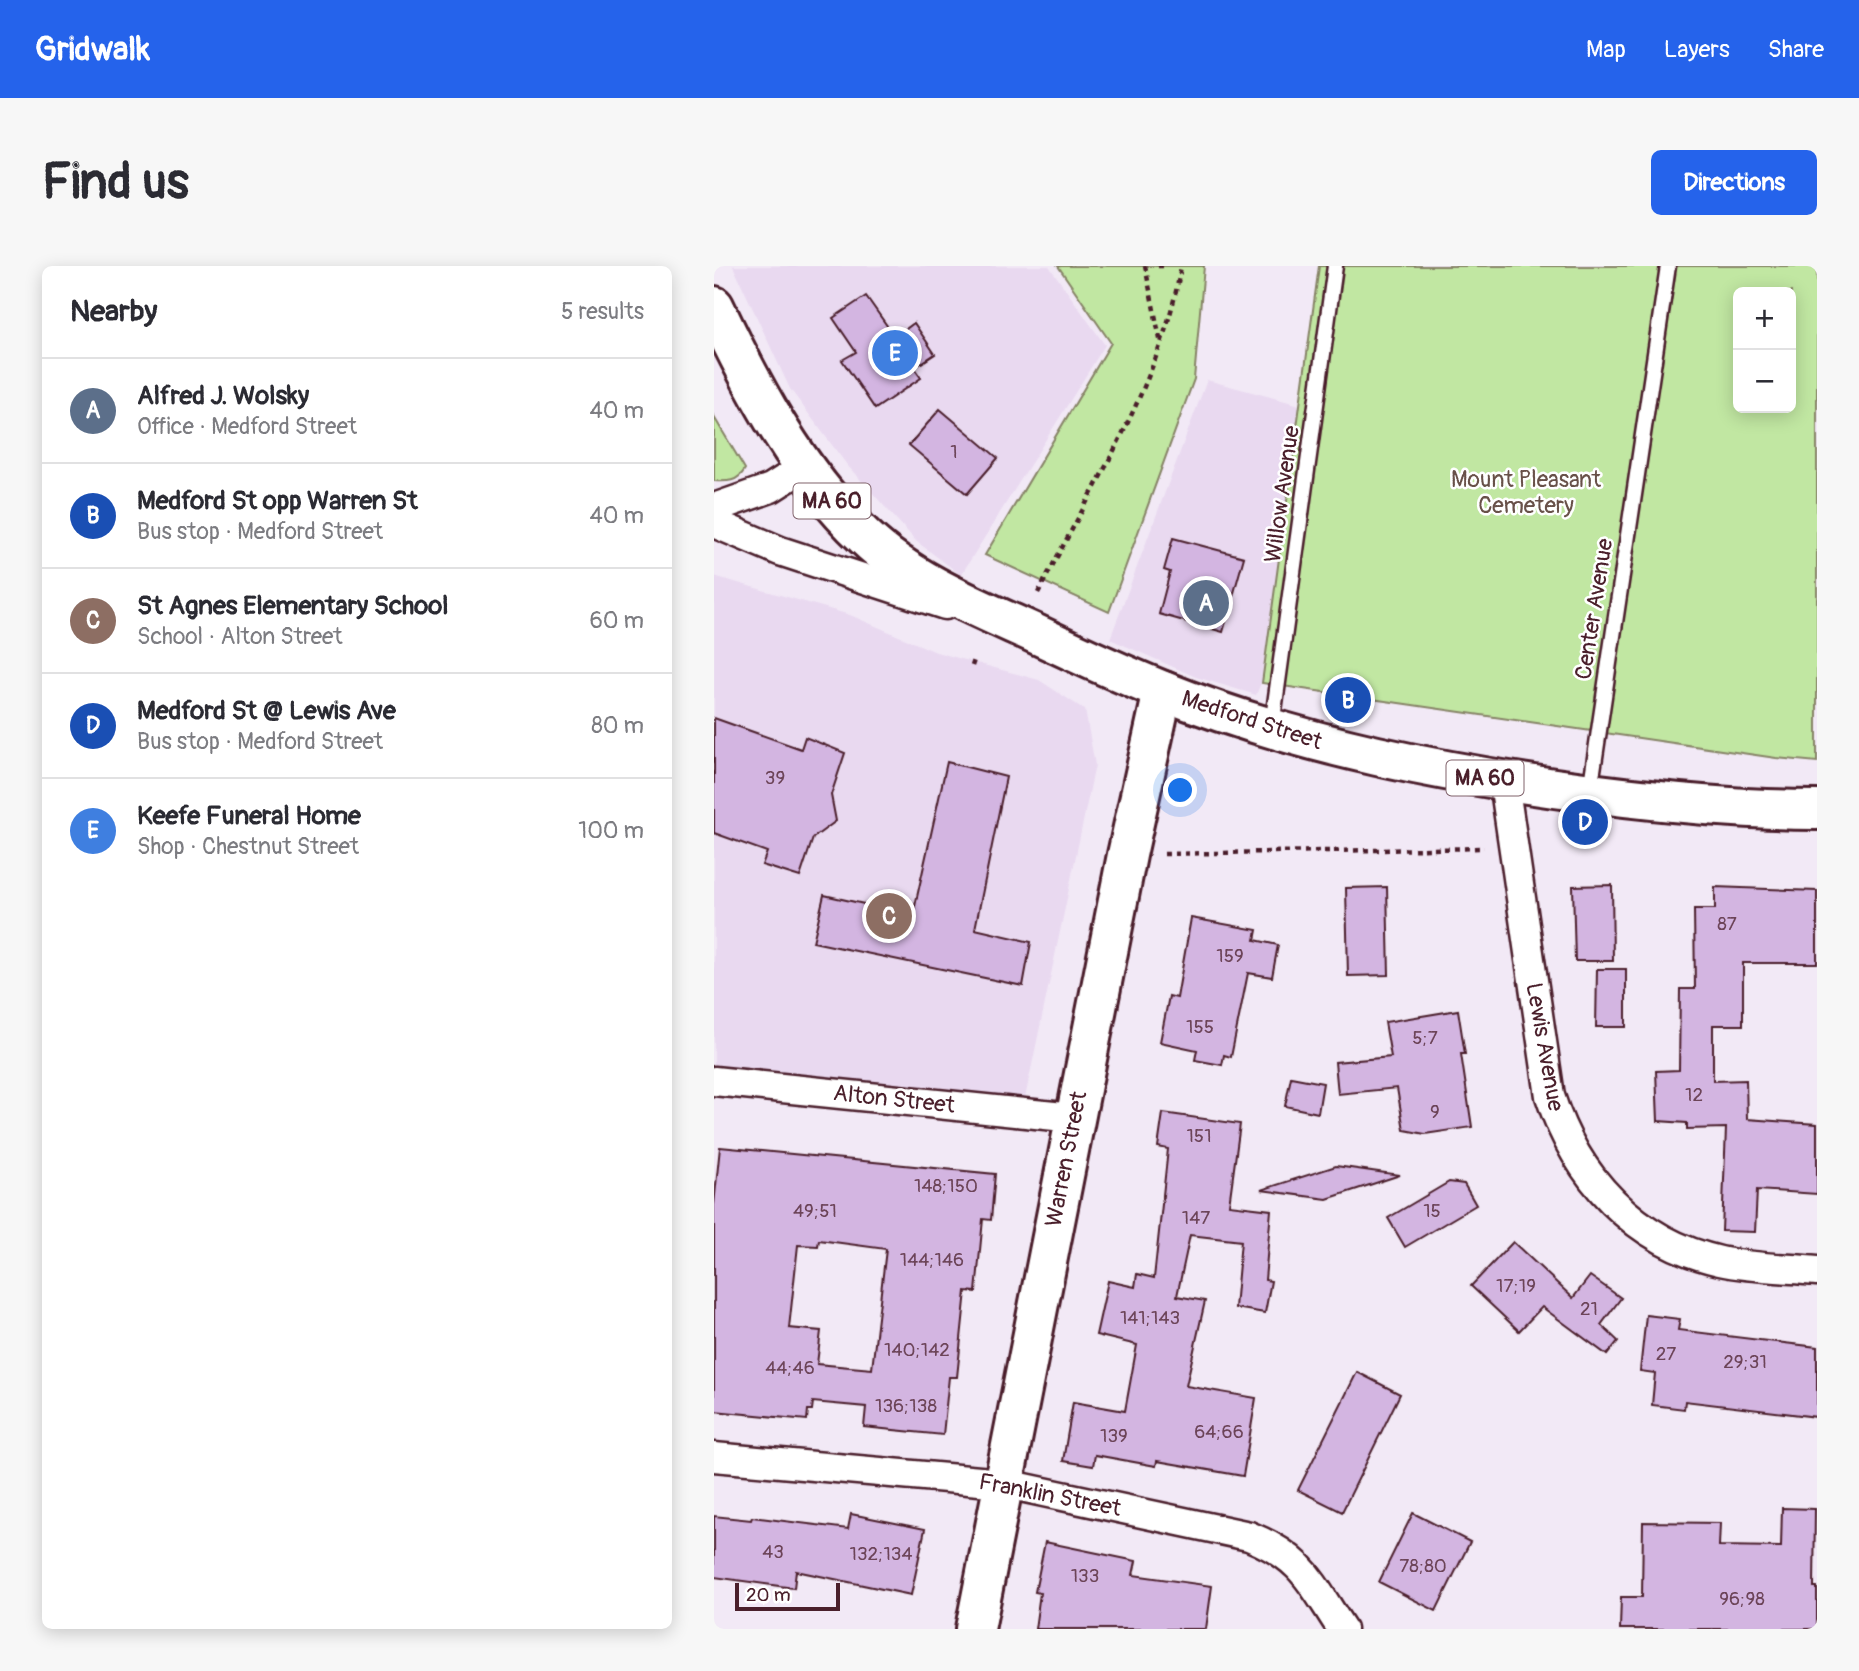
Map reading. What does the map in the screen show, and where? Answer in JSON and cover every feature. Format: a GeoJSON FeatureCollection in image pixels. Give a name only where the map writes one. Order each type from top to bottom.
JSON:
{"type":"FeatureCollection","features":[{"type":"Feature","properties":{"kind":"main road","name":"MA 60"},"geometry":{"type":"LineString","coordinates":[[714,306],[747,372],[804,467],[831,500],[876,545],[905,567],[956,597],[1019,627]]}},
{"type":"Feature","properties":{"kind":"main road","name":"Medford Street"},"geometry":{"type":"LineString","coordinates":[[1019,627],[1163,691],[1272,728],[1343,748],[1504,782],[1702,805],[1817,810]]}},
{"type":"Feature","properties":{"kind":"main road","name":"Warren Street"},"geometry":{"type":"LineString","coordinates":[[975,1629],[1126,855],[1163,691]]}},
{"type":"Feature","properties":{"kind":"street"},"geometry":{"type":"LineString","coordinates":[[714,508],[771,488],[804,467]]}},
{"type":"Feature","properties":{"kind":"street","name":"Medford Street"},"geometry":{"type":"LineString","coordinates":[[714,523],[780,551],[869,582],[1019,627]]}},
{"type":"Feature","properties":{"kind":"street","name":"Lewis Avenue"},"geometry":{"type":"LineString","coordinates":[[1504,782],[1550,1096],[1558,1122],[1576,1155],[1620,1210],[1676,1246],[1721,1261],[1817,1270]]}},
{"type":"Feature","properties":{"kind":"street","name":"Alton Street"},"geometry":{"type":"LineString","coordinates":[[714,1081],[1074,1118]]}},
{"type":"Feature","properties":{"kind":"street","name":"Franklin Street"},"geometry":{"type":"LineString","coordinates":[[714,1457],[1002,1483],[1258,1539],[1280,1550],[1302,1567],[1342,1629]]}},
{"type":"Feature","properties":{"kind":"lane","name":"Willow Avenue"},"geometry":{"type":"LineString","coordinates":[[1272,728],[1335,266]]}},
{"type":"Feature","properties":{"kind":"lane","name":"Center Avenue"},"geometry":{"type":"LineString","coordinates":[[1590,793],[1668,266]]}},
{"type":"Feature","properties":{"kind":"path"},"geometry":{"type":"LineString","coordinates":[[1145,266],[1161,345]]}},
{"type":"Feature","properties":{"kind":"path"},"geometry":{"type":"LineString","coordinates":[[1158,266],[1167,266]]}},
{"type":"Feature","properties":{"kind":"path"},"geometry":{"type":"LineString","coordinates":[[1038,593],[1138,400],[1161,345],[1181,266]]}},
{"type":"Feature","properties":{"kind":"path"},"geometry":{"type":"LineString","coordinates":[[1159,854],[1490,848]]}},
{"type":"Feature","properties":{"kind":"shaded area"},"geometry":{"type":"Polygon","coordinates":[[[733,266],[1049,266],[1105,345],[961,575],[916,541],[847,465],[790,389],[733,266]]]}},
{"type":"Feature","properties":{"kind":"shaded area"},"geometry":{"type":"Polygon","coordinates":[[[1207,380],[1300,405],[1263,678],[1256,695],[1196,677],[1110,639],[1207,380]]]}},
{"type":"Feature","properties":{"kind":"shaded area"},"geometry":{"type":"Polygon","coordinates":[[[714,576],[850,615],[936,652],[1039,680],[1085,710],[1095,765],[1025,1098],[714,1068],[714,576]]]}},
{"type":"Feature","properties":{"kind":"green space"},"geometry":{"type":"Polygon","coordinates":[[[1058,266],[1204,266],[1194,379],[1109,612],[985,555],[1111,343],[1058,266]]]}},
{"type":"Feature","properties":{"kind":"green space","name":"Mount Pleasant Cemetery"},"geometry":{"type":"Polygon","coordinates":[[[1319,266],[1817,266],[1817,762],[1262,683],[1319,266]]]}},
{"type":"Feature","properties":{"kind":"green space"},"geometry":{"type":"Polygon","coordinates":[[[714,417],[745,469],[732,480],[714,481],[714,417]]]}},
{"type":"Feature","properties":{"kind":"building"},"geometry":{"type":"Polygon","coordinates":[[[866,296],[895,337],[914,323],[935,354],[914,368],[921,378],[875,409],[842,360],[856,352],[833,318],[866,296]]]}},
{"type":"Feature","properties":{"kind":"building"},"geometry":{"type":"Polygon","coordinates":[[[940,409],[998,458],[967,494],[909,445],[940,409]]]}},
{"type":"Feature","properties":{"kind":"building"},"geometry":{"type":"Polygon","coordinates":[[[1173,538],[1244,557],[1223,632],[1159,614],[1170,572],[1164,570],[1173,538]]]}},
{"type":"Feature","properties":{"kind":"building"},"geometry":{"type":"Polygon","coordinates":[[[714,718],[801,749],[805,737],[845,753],[831,795],[836,821],[813,838],[800,877],[762,865],[767,852],[714,833],[714,718]]]}},
{"type":"Feature","properties":{"kind":"building"},"geometry":{"type":"Polygon","coordinates":[[[947,762],[1006,777],[975,929],[1031,942],[1023,986],[813,942],[824,895],[913,915],[947,762]]]}},
{"type":"Feature","properties":{"kind":"building"},"geometry":{"type":"Polygon","coordinates":[[[1612,885],[1613,961],[1575,961],[1573,886],[1612,885]]]}},
{"type":"Feature","properties":{"kind":"building"},"geometry":{"type":"Polygon","coordinates":[[[1387,887],[1389,975],[1348,976],[1346,888],[1387,887]]]}},
{"type":"Feature","properties":{"kind":"building"},"geometry":{"type":"Polygon","coordinates":[[[1715,887],[1817,891],[1817,963],[1743,963],[1743,1025],[1713,1025],[1713,1081],[1746,1080],[1747,1119],[1817,1124],[1817,1194],[1757,1190],[1755,1232],[1722,1231],[1726,1128],[1687,1129],[1687,1123],[1658,1121],[1656,1071],[1679,1070],[1680,989],[1695,989],[1694,909],[1715,909],[1715,887]]]}},
{"type":"Feature","properties":{"kind":"building"},"geometry":{"type":"Polygon","coordinates":[[[1191,918],[1257,930],[1255,940],[1278,945],[1272,977],[1248,973],[1231,1057],[1224,1055],[1222,1065],[1195,1060],[1197,1050],[1160,1042],[1169,996],[1177,998],[1191,918]]]}},
{"type":"Feature","properties":{"kind":"building"},"geometry":{"type":"Polygon","coordinates":[[[1597,969],[1626,969],[1626,1027],[1596,1027],[1597,969]]]}},
{"type":"Feature","properties":{"kind":"building"},"geometry":{"type":"Polygon","coordinates":[[[1458,1010],[1465,1054],[1461,1054],[1472,1127],[1425,1134],[1404,1130],[1397,1088],[1338,1094],[1335,1062],[1391,1057],[1385,1022],[1458,1010]]]}},
{"type":"Feature","properties":{"kind":"building"},"geometry":{"type":"Polygon","coordinates":[[[1291,1077],[1323,1083],[1318,1113],[1285,1106],[1291,1077]]]}},
{"type":"Feature","properties":{"kind":"building"},"geometry":{"type":"Polygon","coordinates":[[[1163,1113],[1240,1124],[1229,1205],[1271,1210],[1265,1280],[1271,1281],[1265,1313],[1235,1308],[1241,1241],[1190,1235],[1177,1296],[1205,1301],[1186,1386],[1256,1398],[1243,1476],[1157,1461],[1156,1466],[1095,1455],[1093,1466],[1063,1461],[1073,1402],[1125,1411],[1137,1345],[1096,1335],[1108,1281],[1135,1287],[1137,1274],[1154,1278],[1168,1149],[1158,1147],[1163,1113]]]}},
{"type":"Feature","properties":{"kind":"building"},"geometry":{"type":"Polygon","coordinates":[[[720,1147],[995,1174],[991,1220],[983,1219],[976,1292],[966,1291],[957,1377],[949,1377],[943,1435],[864,1427],[866,1407],[813,1402],[812,1410],[808,1410],[807,1420],[714,1411],[714,1205],[720,1147]],[[819,1240],[818,1246],[798,1245],[789,1328],[821,1331],[817,1364],[872,1369],[886,1249],[819,1240]]]}},
{"type":"Feature","properties":{"kind":"building"},"geometry":{"type":"Polygon","coordinates":[[[1336,1166],[1400,1175],[1327,1199],[1261,1190],[1336,1166]]]}},
{"type":"Feature","properties":{"kind":"building"},"geometry":{"type":"Polygon","coordinates":[[[1449,1182],[1464,1184],[1476,1205],[1405,1247],[1388,1218],[1449,1182]]]}},
{"type":"Feature","properties":{"kind":"building"},"geometry":{"type":"Polygon","coordinates":[[[1513,1242],[1573,1298],[1590,1276],[1621,1298],[1601,1325],[1618,1341],[1607,1355],[1542,1307],[1519,1331],[1471,1286],[1513,1242]]]}},
{"type":"Feature","properties":{"kind":"building"},"geometry":{"type":"Polygon","coordinates":[[[1646,1315],[1680,1319],[1678,1330],[1817,1347],[1817,1417],[1685,1401],[1684,1409],[1652,1405],[1655,1373],[1640,1371],[1646,1315]]]}},
{"type":"Feature","properties":{"kind":"building"},"geometry":{"type":"Polygon","coordinates":[[[1357,1372],[1400,1394],[1342,1512],[1298,1490],[1357,1372]]]}},
{"type":"Feature","properties":{"kind":"building"},"geometry":{"type":"Polygon","coordinates":[[[1782,1508],[1815,1509],[1814,1587],[1817,1587],[1817,1629],[1620,1629],[1621,1597],[1642,1597],[1643,1522],[1720,1523],[1719,1546],[1781,1547],[1782,1508]]]}},
{"type":"Feature","properties":{"kind":"building"},"geometry":{"type":"Polygon","coordinates":[[[1413,1513],[1470,1542],[1436,1611],[1379,1582],[1413,1513]]]}},
{"type":"Feature","properties":{"kind":"building"},"geometry":{"type":"Polygon","coordinates":[[[851,1514],[925,1529],[911,1595],[796,1571],[794,1588],[714,1577],[714,1516],[751,1520],[752,1517],[848,1529],[851,1514]]]}},
{"type":"Feature","properties":{"kind":"building"},"geometry":{"type":"Polygon","coordinates":[[[1045,1542],[1136,1561],[1133,1575],[1212,1586],[1206,1629],[1035,1629],[1040,1593],[1035,1592],[1045,1542]]]}},
{"type":"Feature","properties":{"kind":"place","name":"Keefe Funeral Home"},"geometry":{"type":"Point","coordinates":[895,353]}},
{"type":"Feature","properties":{"kind":"place","name":"Alfred J. Wolsky"},"geometry":{"type":"Point","coordinates":[1206,603]}},
{"type":"Feature","properties":{"kind":"place","name":"Medford St opp Warren St"},"geometry":{"type":"Point","coordinates":[1348,700]}},
{"type":"Feature","properties":{"kind":"place","name":"Medford St @ Lewis Ave"},"geometry":{"type":"Point","coordinates":[1585,822]}},
{"type":"Feature","properties":{"kind":"place","name":"St Agnes Elementary School"},"geometry":{"type":"Point","coordinates":[889,916]}}]}
